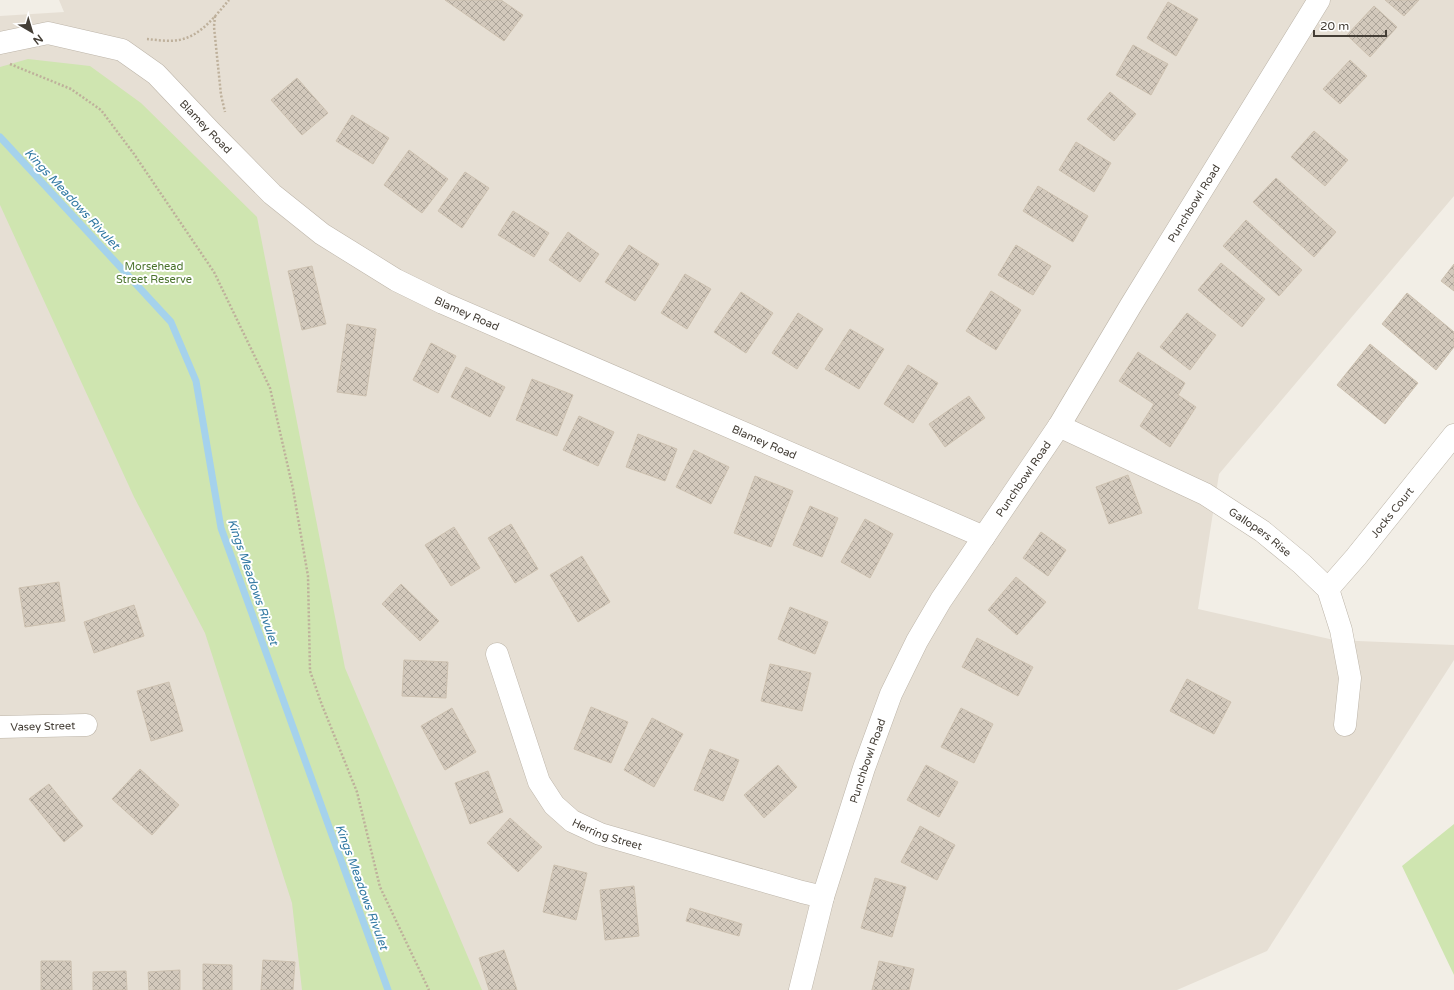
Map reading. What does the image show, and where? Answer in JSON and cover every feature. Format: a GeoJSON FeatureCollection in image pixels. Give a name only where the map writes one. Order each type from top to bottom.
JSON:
{"type":"FeatureCollection","features":[{"type":"Feature","properties":{"kind":"street","name":"Punchbowl Road"},"geometry":{"type":"LineString","coordinates":[[800,990],[823,897],[868,755],[892,694],[917,640],[941,600],[1059,426],[1131,305],[1319,0]]}},
{"type":"Feature","properties":{"kind":"street","name":"Blamey Road"},"geometry":{"type":"LineString","coordinates":[[4,52],[48,33],[122,50],[156,74],[272,194],[322,234],[396,280],[450,306],[984,537]]}},
{"type":"Feature","properties":{"kind":"street","name":"Gallopers Rise"},"geometry":{"type":"LineString","coordinates":[[1059,426],[1205,494],[1262,531],[1328,588]]}},
{"type":"Feature","properties":{"kind":"street","name":"Jocks Court"},"geometry":{"type":"LineString","coordinates":[[1328,588],[1356,557],[1454,435]]}},
{"type":"Feature","properties":{"kind":"street"},"geometry":{"type":"LineString","coordinates":[[1328,588],[1341,630],[1350,678],[1345,725]]}},
{"type":"Feature","properties":{"kind":"street","name":"Herring Street"},"geometry":{"type":"LineString","coordinates":[[497,654],[539,782],[554,805],[572,821],[600,834],[823,897]]}},
{"type":"Feature","properties":{"kind":"street","name":"Vasey Street"},"geometry":{"type":"LineString","coordinates":[[0,727],[86,725]]}},
{"type":"Feature","properties":{"kind":"path"},"geometry":{"type":"LineString","coordinates":[[140,39],[178,40],[193,36],[229,0]]}},
{"type":"Feature","properties":{"kind":"path"},"geometry":{"type":"LineString","coordinates":[[215,15],[214,27],[221,95],[226,116]]}},
{"type":"Feature","properties":{"kind":"path"},"geometry":{"type":"LineString","coordinates":[[4,52],[10,65],[71,89],[102,110],[134,154],[214,272],[270,388],[292,489],[308,576],[310,671],[356,792],[380,887],[429,990]]}},
{"type":"Feature","properties":{"kind":"shaded area"},"geometry":{"type":"Polygon","coordinates":[[[59,0],[1454,0],[1454,196],[1219,474],[1198,609],[1334,640],[1454,645],[1454,660],[1267,951],[1177,990],[0,990],[0,16],[64,12],[59,0]]]}},
{"type":"Feature","properties":{"kind":"green space","name":"Morsehead Street Reserve"},"geometry":{"type":"Polygon","coordinates":[[[28,59],[90,66],[141,103],[257,217],[345,668],[482,990],[302,990],[292,903],[205,633],[134,497],[0,205],[0,67],[28,59]]]}},
{"type":"Feature","properties":{"kind":"green space"},"geometry":{"type":"Polygon","coordinates":[[[1454,824],[1454,975],[1402,866],[1454,824]]]}},
{"type":"Feature","properties":{"kind":"building"},"geometry":{"type":"Polygon","coordinates":[[[445,0],[501,0],[523,15],[504,41],[445,0]]]}},
{"type":"Feature","properties":{"kind":"building"},"geometry":{"type":"Polygon","coordinates":[[[1385,0],[1419,0],[1404,16],[1385,0]]]}},
{"type":"Feature","properties":{"kind":"building"},"geometry":{"type":"Polygon","coordinates":[[[1168,2],[1198,19],[1176,56],[1147,38],[1168,2]]]}},
{"type":"Feature","properties":{"kind":"building"},"geometry":{"type":"Polygon","coordinates":[[[1374,6],[1397,27],[1370,57],[1347,35],[1374,6]]]}},
{"type":"Feature","properties":{"kind":"building"},"geometry":{"type":"Polygon","coordinates":[[[1133,45],[1168,64],[1151,95],[1116,75],[1133,45]]]}},
{"type":"Feature","properties":{"kind":"building"},"geometry":{"type":"Polygon","coordinates":[[[1350,60],[1367,76],[1340,104],[1323,89],[1350,60]]]}},
{"type":"Feature","properties":{"kind":"building"},"geometry":{"type":"Polygon","coordinates":[[[297,78],[328,113],[302,135],[271,100],[297,78]]]}},
{"type":"Feature","properties":{"kind":"building"},"geometry":{"type":"Polygon","coordinates":[[[1110,92],[1136,114],[1114,141],[1087,119],[1110,92]]]}},
{"type":"Feature","properties":{"kind":"building"},"geometry":{"type":"Polygon","coordinates":[[[352,115],[389,138],[373,164],[336,141],[352,115]]]}},
{"type":"Feature","properties":{"kind":"building"},"geometry":{"type":"Polygon","coordinates":[[[1314,131],[1348,160],[1325,186],[1291,157],[1314,131]]]}},
{"type":"Feature","properties":{"kind":"building"},"geometry":{"type":"Polygon","coordinates":[[[1076,142],[1111,163],[1094,192],[1059,170],[1076,142]]]}},
{"type":"Feature","properties":{"kind":"building"},"geometry":{"type":"Polygon","coordinates":[[[409,150],[448,179],[422,213],[384,185],[409,150]]]}},
{"type":"Feature","properties":{"kind":"building"},"geometry":{"type":"Polygon","coordinates":[[[465,172],[489,188],[462,228],[438,211],[465,172]]]}},
{"type":"Feature","properties":{"kind":"building"},"geometry":{"type":"Polygon","coordinates":[[[1276,178],[1336,232],[1314,257],[1253,202],[1276,178]]]}},
{"type":"Feature","properties":{"kind":"building"},"geometry":{"type":"Polygon","coordinates":[[[1038,186],[1088,216],[1073,242],[1023,211],[1038,186]]]}},
{"type":"Feature","properties":{"kind":"building"},"geometry":{"type":"Polygon","coordinates":[[[513,211],[549,233],[534,257],[498,235],[513,211]]]}},
{"type":"Feature","properties":{"kind":"building"},"geometry":{"type":"Polygon","coordinates":[[[1246,220],[1302,270],[1279,296],[1223,246],[1246,220]]]}},
{"type":"Feature","properties":{"kind":"building"},"geometry":{"type":"Polygon","coordinates":[[[568,232],[599,254],[580,282],[549,260],[568,232]]]}},
{"type":"Feature","properties":{"kind":"building"},"geometry":{"type":"Polygon","coordinates":[[[629,245],[659,264],[635,301],[605,282],[629,245]]]}},
{"type":"Feature","properties":{"kind":"building"},"geometry":{"type":"Polygon","coordinates":[[[1016,245],[1051,266],[1033,295],[998,275],[1016,245]]]}},
{"type":"Feature","properties":{"kind":"building"},"geometry":{"type":"Polygon","coordinates":[[[1221,263],[1265,299],[1242,327],[1198,290],[1221,263]]]}},
{"type":"Feature","properties":{"kind":"building"},"geometry":{"type":"Polygon","coordinates":[[[1454,264],[1454,291],[1441,281],[1454,264]]]}},
{"type":"Feature","properties":{"kind":"building"},"geometry":{"type":"Polygon","coordinates":[[[312,266],[326,324],[302,330],[288,271],[312,266]]]}},
{"type":"Feature","properties":{"kind":"building"},"geometry":{"type":"Polygon","coordinates":[[[685,274],[711,289],[687,329],[661,313],[685,274]]]}},
{"type":"Feature","properties":{"kind":"building"},"geometry":{"type":"Polygon","coordinates":[[[991,291],[1021,310],[996,350],[966,331],[991,291]]]}},
{"type":"Feature","properties":{"kind":"building"},"geometry":{"type":"Polygon","coordinates":[[[741,292],[773,313],[746,353],[714,332],[741,292]]]}},
{"type":"Feature","properties":{"kind":"building"},"geometry":{"type":"Polygon","coordinates":[[[1407,293],[1454,332],[1454,347],[1436,370],[1382,324],[1407,293]]]}},
{"type":"Feature","properties":{"kind":"building"},"geometry":{"type":"Polygon","coordinates":[[[798,313],[823,329],[797,369],[772,353],[798,313]]]}},
{"type":"Feature","properties":{"kind":"building"},"geometry":{"type":"Polygon","coordinates":[[[1187,313],[1216,335],[1190,370],[1160,347],[1187,313]]]}},
{"type":"Feature","properties":{"kind":"building"},"geometry":{"type":"Polygon","coordinates":[[[347,324],[376,329],[366,396],[337,392],[347,324]]]}},
{"type":"Feature","properties":{"kind":"building"},"geometry":{"type":"Polygon","coordinates":[[[850,329],[884,349],[859,389],[825,369],[850,329]]]}},
{"type":"Feature","properties":{"kind":"building"},"geometry":{"type":"Polygon","coordinates":[[[431,343],[456,356],[438,393],[413,380],[431,343]]]}},
{"type":"Feature","properties":{"kind":"building"},"geometry":{"type":"Polygon","coordinates":[[[1370,344],[1418,383],[1385,424],[1337,385],[1370,344]]]}},
{"type":"Feature","properties":{"kind":"building"},"geometry":{"type":"Polygon","coordinates":[[[1138,352],[1185,383],[1178,395],[1196,407],[1170,447],[1140,426],[1154,404],[1119,381],[1138,352]]]}},
{"type":"Feature","properties":{"kind":"building"},"geometry":{"type":"Polygon","coordinates":[[[908,365],[938,383],[913,423],[884,404],[908,365]]]}},
{"type":"Feature","properties":{"kind":"building"},"geometry":{"type":"Polygon","coordinates":[[[466,367],[505,387],[490,417],[451,397],[466,367]]]}},
{"type":"Feature","properties":{"kind":"building"},"geometry":{"type":"Polygon","coordinates":[[[532,379],[573,395],[557,436],[516,420],[532,379]]]}},
{"type":"Feature","properties":{"kind":"building"},"geometry":{"type":"Polygon","coordinates":[[[969,396],[985,418],[945,447],[929,424],[969,396]]]}},
{"type":"Feature","properties":{"kind":"building"},"geometry":{"type":"Polygon","coordinates":[[[579,416],[614,432],[598,466],[563,450],[579,416]]]}},
{"type":"Feature","properties":{"kind":"building"},"geometry":{"type":"Polygon","coordinates":[[[638,434],[677,449],[665,481],[626,467],[638,434]]]}},
{"type":"Feature","properties":{"kind":"building"},"geometry":{"type":"Polygon","coordinates":[[[694,450],[729,467],[711,504],[676,487],[694,450]]]}},
{"type":"Feature","properties":{"kind":"building"},"geometry":{"type":"Polygon","coordinates":[[[1128,475],[1142,513],[1109,524],[1096,487],[1128,475]]]}},
{"type":"Feature","properties":{"kind":"building"},"geometry":{"type":"Polygon","coordinates":[[[755,476],[793,491],[771,547],[734,533],[755,476]]]}},
{"type":"Feature","properties":{"kind":"building"},"geometry":{"type":"Polygon","coordinates":[[[810,506],[838,518],[822,557],[793,545],[810,506]]]}},
{"type":"Feature","properties":{"kind":"building"},"geometry":{"type":"Polygon","coordinates":[[[865,519],[893,534],[870,578],[841,562],[865,519]]]}},
{"type":"Feature","properties":{"kind":"building"},"geometry":{"type":"Polygon","coordinates":[[[511,524],[538,569],[515,583],[488,538],[511,524]]]}},
{"type":"Feature","properties":{"kind":"building"},"geometry":{"type":"Polygon","coordinates":[[[454,527],[480,568],[451,586],[425,545],[454,527]]]}},
{"type":"Feature","properties":{"kind":"building"},"geometry":{"type":"Polygon","coordinates":[[[1041,532],[1066,550],[1048,576],[1023,558],[1041,532]]]}},
{"type":"Feature","properties":{"kind":"building"},"geometry":{"type":"Polygon","coordinates":[[[582,556],[610,602],[578,622],[550,575],[582,556]]]}},
{"type":"Feature","properties":{"kind":"building"},"geometry":{"type":"Polygon","coordinates":[[[1016,577],[1046,602],[1017,635],[988,610],[1016,577]]]}},
{"type":"Feature","properties":{"kind":"building"},"geometry":{"type":"Polygon","coordinates":[[[59,582],[65,621],[25,627],[19,588],[59,582]]]}},
{"type":"Feature","properties":{"kind":"building"},"geometry":{"type":"Polygon","coordinates":[[[401,584],[439,621],[420,641],[382,604],[401,584]]]}},
{"type":"Feature","properties":{"kind":"building"},"geometry":{"type":"Polygon","coordinates":[[[134,605],[144,636],[94,653],[84,622],[134,605]]]}},
{"type":"Feature","properties":{"kind":"building"},"geometry":{"type":"Polygon","coordinates":[[[790,607],[828,622],[815,654],[778,639],[790,607]]]}},
{"type":"Feature","properties":{"kind":"building"},"geometry":{"type":"Polygon","coordinates":[[[977,638],[1033,667],[1018,696],[962,667],[977,638]]]}},
{"type":"Feature","properties":{"kind":"building"},"geometry":{"type":"Polygon","coordinates":[[[404,660],[448,662],[446,698],[402,696],[404,660]]]}},
{"type":"Feature","properties":{"kind":"building"},"geometry":{"type":"Polygon","coordinates":[[[770,664],[811,673],[802,711],[761,701],[770,664]]]}},
{"type":"Feature","properties":{"kind":"building"},"geometry":{"type":"Polygon","coordinates":[[[1187,679],[1231,702],[1214,734],[1170,711],[1187,679]]]}},
{"type":"Feature","properties":{"kind":"building"},"geometry":{"type":"Polygon","coordinates":[[[169,682],[183,731],[151,741],[137,691],[169,682]]]}},
{"type":"Feature","properties":{"kind":"building"},"geometry":{"type":"Polygon","coordinates":[[[591,707],[628,722],[611,763],[574,749],[591,707]]]}},
{"type":"Feature","properties":{"kind":"building"},"geometry":{"type":"Polygon","coordinates":[[[452,708],[476,752],[445,770],[421,726],[452,708]]]}},
{"type":"Feature","properties":{"kind":"building"},"geometry":{"type":"Polygon","coordinates":[[[961,708],[993,724],[974,763],[941,747],[961,708]]]}},
{"type":"Feature","properties":{"kind":"building"},"geometry":{"type":"Polygon","coordinates":[[[652,718],[683,734],[654,787],[624,770],[652,718]]]}},
{"type":"Feature","properties":{"kind":"building"},"geometry":{"type":"Polygon","coordinates":[[[710,749],[739,760],[723,801],[694,790],[710,749]]]}},
{"type":"Feature","properties":{"kind":"building"},"geometry":{"type":"Polygon","coordinates":[[[778,765],[797,787],[764,818],[744,795],[778,765]]]}},
{"type":"Feature","properties":{"kind":"building"},"geometry":{"type":"Polygon","coordinates":[[[926,765],[958,782],[939,817],[907,800],[926,765]]]}},
{"type":"Feature","properties":{"kind":"building"},"geometry":{"type":"Polygon","coordinates":[[[140,769],[179,805],[152,835],[112,799],[140,769]]]}},
{"type":"Feature","properties":{"kind":"building"},"geometry":{"type":"Polygon","coordinates":[[[488,771],[503,812],[470,824],[455,783],[488,771]]]}},
{"type":"Feature","properties":{"kind":"building"},"geometry":{"type":"Polygon","coordinates":[[[49,784],[83,826],[64,842],[29,799],[49,784]]]}},
{"type":"Feature","properties":{"kind":"building"},"geometry":{"type":"Polygon","coordinates":[[[510,818],[542,847],[518,872],[487,843],[510,818]]]}},
{"type":"Feature","properties":{"kind":"building"},"geometry":{"type":"Polygon","coordinates":[[[920,826],[955,845],[937,880],[901,862],[920,826]]]}},
{"type":"Feature","properties":{"kind":"building"},"geometry":{"type":"Polygon","coordinates":[[[554,865],[587,873],[576,920],[543,912],[554,865]]]}},
{"type":"Feature","properties":{"kind":"building"},"geometry":{"type":"Polygon","coordinates":[[[875,878],[906,887],[892,937],[861,928],[875,878]]]}},
{"type":"Feature","properties":{"kind":"building"},"geometry":{"type":"Polygon","coordinates":[[[634,886],[639,936],[605,940],[600,890],[634,886]]]}},
{"type":"Feature","properties":{"kind":"building"},"geometry":{"type":"Polygon","coordinates":[[[690,908],[742,924],[739,936],[686,921],[690,908]]]}},
{"type":"Feature","properties":{"kind":"building"},"geometry":{"type":"Polygon","coordinates":[[[504,950],[517,990],[489,990],[479,958],[504,950]]]}},
{"type":"Feature","properties":{"kind":"building"},"geometry":{"type":"Polygon","coordinates":[[[263,960],[295,962],[293,990],[261,990],[263,960]]]}},
{"type":"Feature","properties":{"kind":"building"},"geometry":{"type":"Polygon","coordinates":[[[41,961],[71,961],[72,990],[41,990],[41,961]]]}},
{"type":"Feature","properties":{"kind":"building"},"geometry":{"type":"Polygon","coordinates":[[[879,961],[914,969],[909,990],[872,990],[879,961]]]}},
{"type":"Feature","properties":{"kind":"building"},"geometry":{"type":"Polygon","coordinates":[[[203,964],[232,965],[232,990],[203,990],[203,964]]]}},
{"type":"Feature","properties":{"kind":"building"},"geometry":{"type":"Polygon","coordinates":[[[180,970],[180,990],[149,990],[148,972],[180,970]]]}},
{"type":"Feature","properties":{"kind":"building"},"geometry":{"type":"Polygon","coordinates":[[[126,971],[127,990],[93,990],[93,972],[126,971]]]}},
{"type":"Feature","properties":{"kind":"waterway","name":"Kings Meadows Rivulet"},"geometry":{"type":"LineString","coordinates":[[0,137],[171,322],[196,381],[221,528],[388,990]]}}]}
